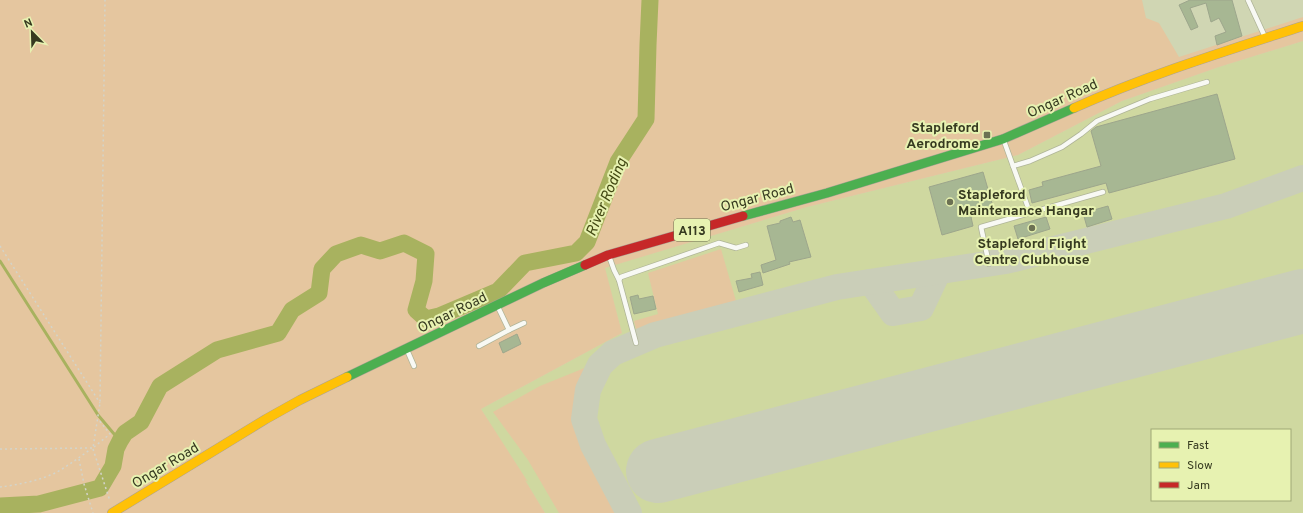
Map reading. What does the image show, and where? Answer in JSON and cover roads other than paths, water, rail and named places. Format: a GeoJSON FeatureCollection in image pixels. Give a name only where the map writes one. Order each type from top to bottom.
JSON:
{"type":"FeatureCollection","features":[{"type":"Feature","properties":{"kind":"main road","name":"Ongar Road"},"geometry":{"type":"LineString","coordinates":[[112,513],[266,419],[300,400],[543,283],[608,255],[704,226],[827,193],[1003,139],[1114,90],[1222,52],[1303,26]]}},
{"type":"Feature","properties":{"kind":"lane"},"geometry":{"type":"LineString","coordinates":[[1248,0],[1265,38]]}},
{"type":"Feature","properties":{"kind":"lane"},"geometry":{"type":"LineString","coordinates":[[1014,166],[1030,161],[1062,147],[1081,134],[1096,121],[1150,99],[1206,82]]}},
{"type":"Feature","properties":{"kind":"lane"},"geometry":{"type":"LineString","coordinates":[[1003,139],[1030,213]]}},
{"type":"Feature","properties":{"kind":"lane"},"geometry":{"type":"LineString","coordinates":[[989,264],[981,227],[1103,192]]}},
{"type":"Feature","properties":{"kind":"lane"},"geometry":{"type":"LineString","coordinates":[[619,280],[621,277],[719,244],[736,248],[746,245]]}},
{"type":"Feature","properties":{"kind":"lane"},"geometry":{"type":"LineString","coordinates":[[608,255],[619,280],[636,343]]}},
{"type":"Feature","properties":{"kind":"lane"},"geometry":{"type":"LineString","coordinates":[[497,306],[509,330]]}},
{"type":"Feature","properties":{"kind":"lane"},"geometry":{"type":"LineString","coordinates":[[479,346],[524,323]]}},
{"type":"Feature","properties":{"kind":"lane"},"geometry":{"type":"LineString","coordinates":[[407,349],[414,366]]}},
{"type":"Feature","properties":{"kind":"waterway","name":"River Roding"},"geometry":{"type":"LineString","coordinates":[[0,506],[39,504],[100,488],[113,466],[116,449],[120,441],[125,433],[141,422],[160,386],[217,350],[278,333],[292,310],[319,293],[322,269],[336,254],[361,245],[380,251],[404,243],[426,254],[424,281],[416,310],[426,319],[439,316],[498,291],[525,263],[576,253],[587,242],[618,162],[646,119],[650,0]]}},
{"type":"Feature","properties":{"kind":"waterway"},"geometry":{"type":"LineString","coordinates":[[0,261],[98,415],[120,441]]}},
{"type":"Feature","properties":{"kind":"place","name":"Stapleford Aerodrome"},"geometry":{"type":"Point","coordinates":[987,135]}},
{"type":"Feature","properties":{"kind":"place","name":"Stapleford Maintenance Hangar"},"geometry":{"type":"Point","coordinates":[950,202]}},
{"type":"Feature","properties":{"kind":"place","name":"Stapleford Flight Centre Clubhouse"},"geometry":{"type":"Point","coordinates":[1032,228]}}]}
